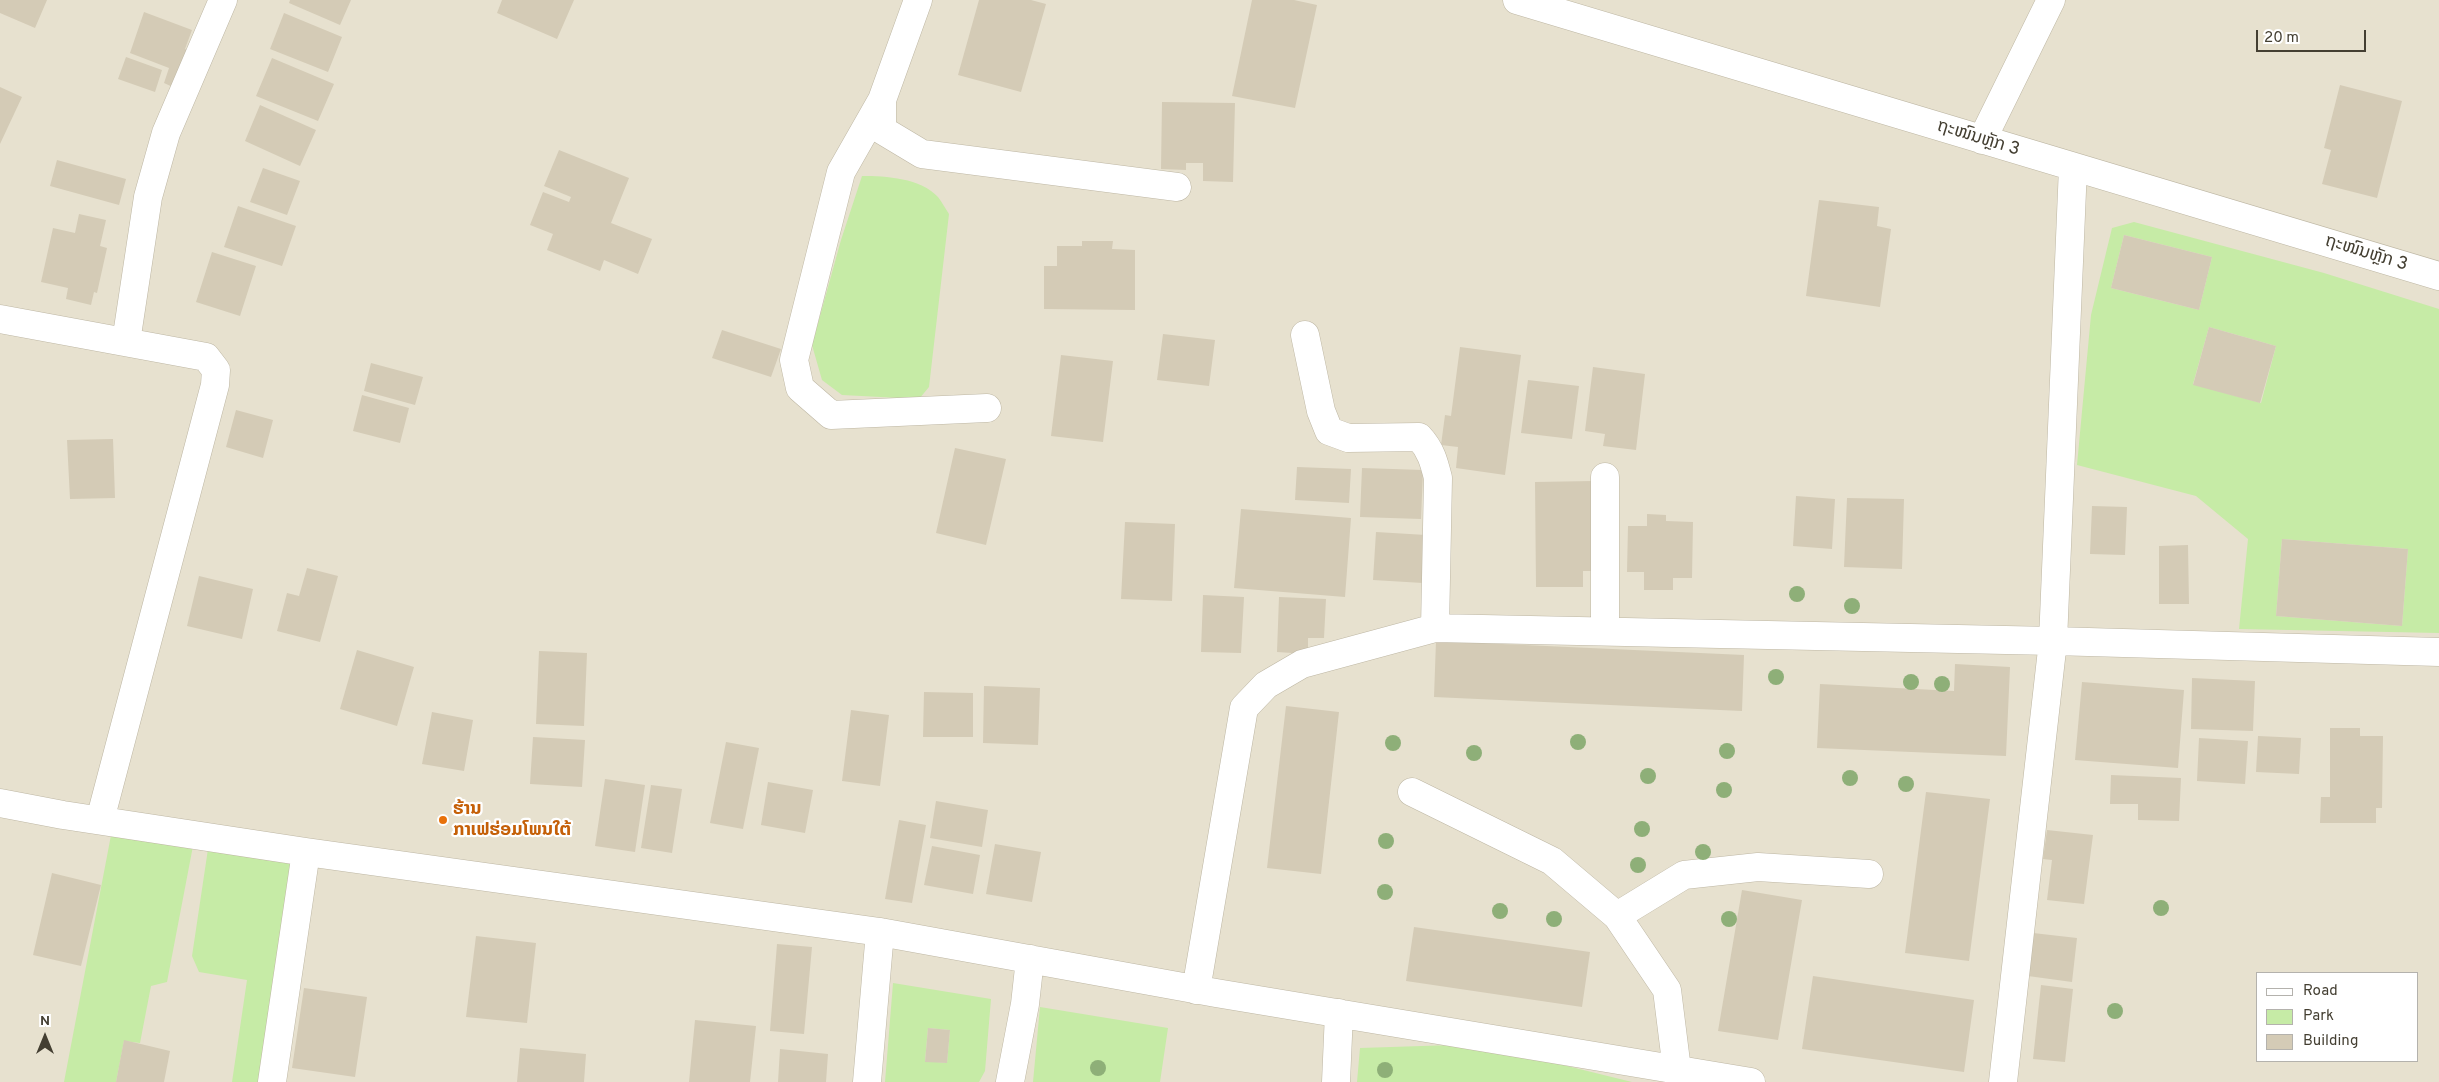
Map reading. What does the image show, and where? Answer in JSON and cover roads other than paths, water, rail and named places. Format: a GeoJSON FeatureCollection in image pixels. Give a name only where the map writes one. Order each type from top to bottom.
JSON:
{"type":"FeatureCollection","features":[{"type":"Feature","properties":{"kind":"street"},"geometry":{"type":"LineString","coordinates":[[126,342],[148,197],[163,142],[223,0]]}},
{"type":"Feature","properties":{"kind":"street"},"geometry":{"type":"LineString","coordinates":[[918,0],[882,100],[841,172],[794,360],[800,388],[831,415],[987,408]]}},
{"type":"Feature","properties":{"kind":"street","name":"ຖະໜົນຫຼັກ 3"},"geometry":{"type":"LineString","coordinates":[[1518,0],[2439,276]]}},
{"type":"Feature","properties":{"kind":"street"},"geometry":{"type":"LineString","coordinates":[[1982,140],[2052,0]]}},
{"type":"Feature","properties":{"kind":"street"},"geometry":{"type":"LineString","coordinates":[[882,100],[882,130],[922,154],[1177,187]]}},
{"type":"Feature","properties":{"kind":"street"},"geometry":{"type":"LineString","coordinates":[[2003,1082],[2053,641],[2073,167]]}},
{"type":"Feature","properties":{"kind":"street"},"geometry":{"type":"LineString","coordinates":[[0,319],[206,356],[216,370],[215,384],[100,820]]}},
{"type":"Feature","properties":{"kind":"street"},"geometry":{"type":"LineString","coordinates":[[1305,335],[1321,411],[1329,431],[1348,438],[1419,438],[1428,447],[1433,456],[1438,478],[1435,628]]}},
{"type":"Feature","properties":{"kind":"street"},"geometry":{"type":"LineString","coordinates":[[1604,631],[1605,477]]}},
{"type":"Feature","properties":{"kind":"street"},"geometry":{"type":"LineString","coordinates":[[1196,990],[1244,708],[1266,685],[1302,664],[1435,628],[2053,641],[2439,652]]}},
{"type":"Feature","properties":{"kind":"street"},"geometry":{"type":"LineString","coordinates":[[1412,792],[1552,861],[1617,916],[1667,990],[1677,1070]]}},
{"type":"Feature","properties":{"kind":"street"},"geometry":{"type":"LineString","coordinates":[[0,803],[306,852],[880,932],[1196,990],[1751,1082]]}},
{"type":"Feature","properties":{"kind":"street"},"geometry":{"type":"LineString","coordinates":[[272,1082],[306,852]]}},
{"type":"Feature","properties":{"kind":"street"},"geometry":{"type":"LineString","coordinates":[[1617,916],[1684,876],[1758,867],[1868,874]]}},
{"type":"Feature","properties":{"kind":"street"},"geometry":{"type":"LineString","coordinates":[[868,1082],[880,932]]}},
{"type":"Feature","properties":{"kind":"street"},"geometry":{"type":"LineString","coordinates":[[1010,1082],[1026,1004],[1030,959]]}},
{"type":"Feature","properties":{"kind":"street"},"geometry":{"type":"LineString","coordinates":[[1336,1082],[1339,1013]]}},
{"type":"Feature","properties":{"kind":"place","name":"ຮ້ານ ກາເຟຮ່ອມໂພນໃຕ້"},"geometry":{"type":"Point","coordinates":[443,820]}}]}
